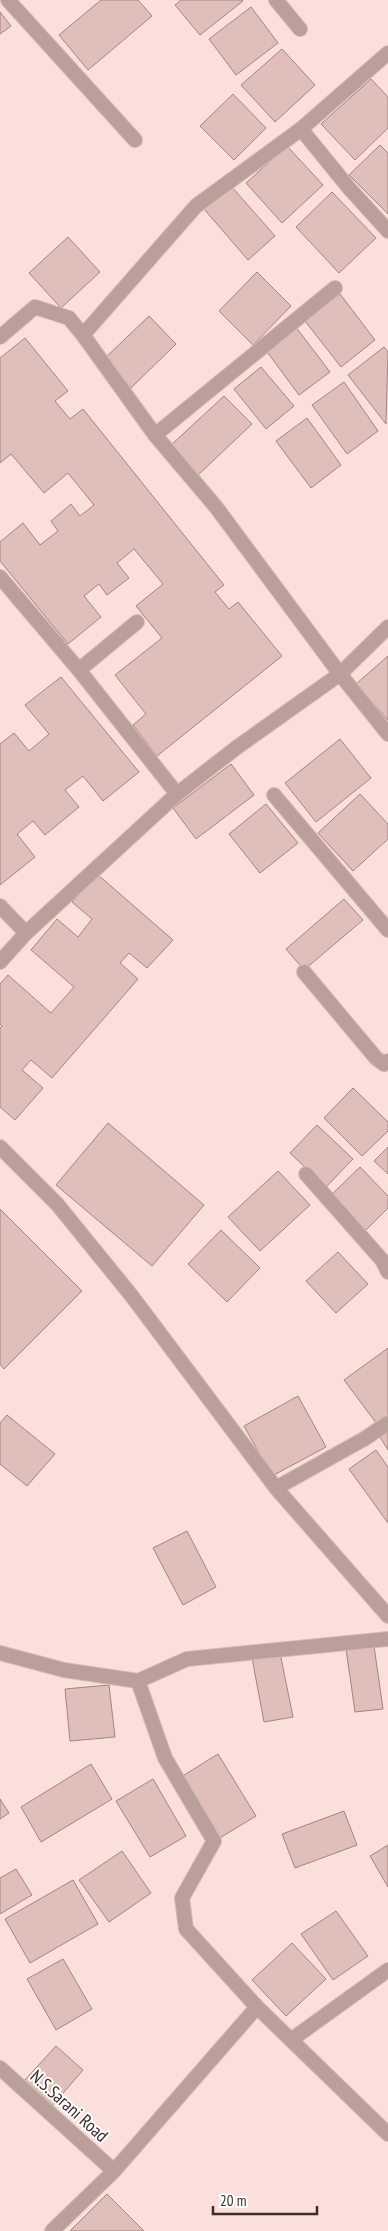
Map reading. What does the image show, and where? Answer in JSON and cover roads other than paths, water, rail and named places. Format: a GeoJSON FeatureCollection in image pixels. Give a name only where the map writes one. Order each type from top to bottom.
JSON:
{"type":"FeatureCollection","features":[{"type":"Feature","properties":{"kind":"street"},"geometry":{"type":"LineString","coordinates":[[8,0],[135,140]]}},
{"type":"Feature","properties":{"kind":"street"},"geometry":{"type":"LineString","coordinates":[[276,0],[300,29]]}},
{"type":"Feature","properties":{"kind":"street"},"geometry":{"type":"LineString","coordinates":[[83,335],[196,206],[301,129],[388,53]]}},
{"type":"Feature","properties":{"kind":"street"},"geometry":{"type":"LineString","coordinates":[[301,129],[349,188],[388,231]]}},
{"type":"Feature","properties":{"kind":"street"},"geometry":{"type":"LineString","coordinates":[[155,435],[335,288]]}},
{"type":"Feature","properties":{"kind":"street"},"geometry":{"type":"LineString","coordinates":[[0,337],[35,307],[69,318],[155,435],[216,507],[340,674],[388,734]]}},
{"type":"Feature","properties":{"kind":"street"},"geometry":{"type":"LineString","coordinates":[[0,577],[79,670],[177,794]]}},
{"type":"Feature","properties":{"kind":"street"},"geometry":{"type":"LineString","coordinates":[[79,670],[136,622]]}},
{"type":"Feature","properties":{"kind":"street"},"geometry":{"type":"LineString","coordinates":[[0,962],[26,934],[177,794],[236,748],[340,674],[388,627]]}},
{"type":"Feature","properties":{"kind":"street"},"geometry":{"type":"LineString","coordinates":[[274,795],[388,930]]}},
{"type":"Feature","properties":{"kind":"street"},"geometry":{"type":"LineString","coordinates":[[0,906],[26,934]]}},
{"type":"Feature","properties":{"kind":"street"},"geometry":{"type":"LineString","coordinates":[[304,972],[376,1058],[384,1064],[388,1061]]}},
{"type":"Feature","properties":{"kind":"street"},"geometry":{"type":"LineString","coordinates":[[0,1147],[57,1204],[131,1295],[276,1488],[388,1616]]}},
{"type":"Feature","properties":{"kind":"street"},"geometry":{"type":"LineString","coordinates":[[306,1174],[382,1260],[388,1272]]}},
{"type":"Feature","properties":{"kind":"street"},"geometry":{"type":"LineString","coordinates":[[276,1488],[364,1438],[388,1422]]}},
{"type":"Feature","properties":{"kind":"street"},"geometry":{"type":"LineString","coordinates":[[0,1653],[64,1670],[138,1681],[187,1659],[388,1639]]}},
{"type":"Feature","properties":{"kind":"street"},"geometry":{"type":"LineString","coordinates":[[138,1681],[165,1758],[214,1841],[182,1898],[186,1929],[257,2007],[388,2134]]}},
{"type":"Feature","properties":{"kind":"street"},"geometry":{"type":"LineString","coordinates":[[291,2040],[388,1970]]}},
{"type":"Feature","properties":{"kind":"street"},"geometry":{"type":"LineString","coordinates":[[52,2231],[114,2171],[257,2007]]}},
{"type":"Feature","properties":{"kind":"street","name":"N.S.Sarani Road"},"geometry":{"type":"LineString","coordinates":[[0,2068],[114,2171]]}}]}
